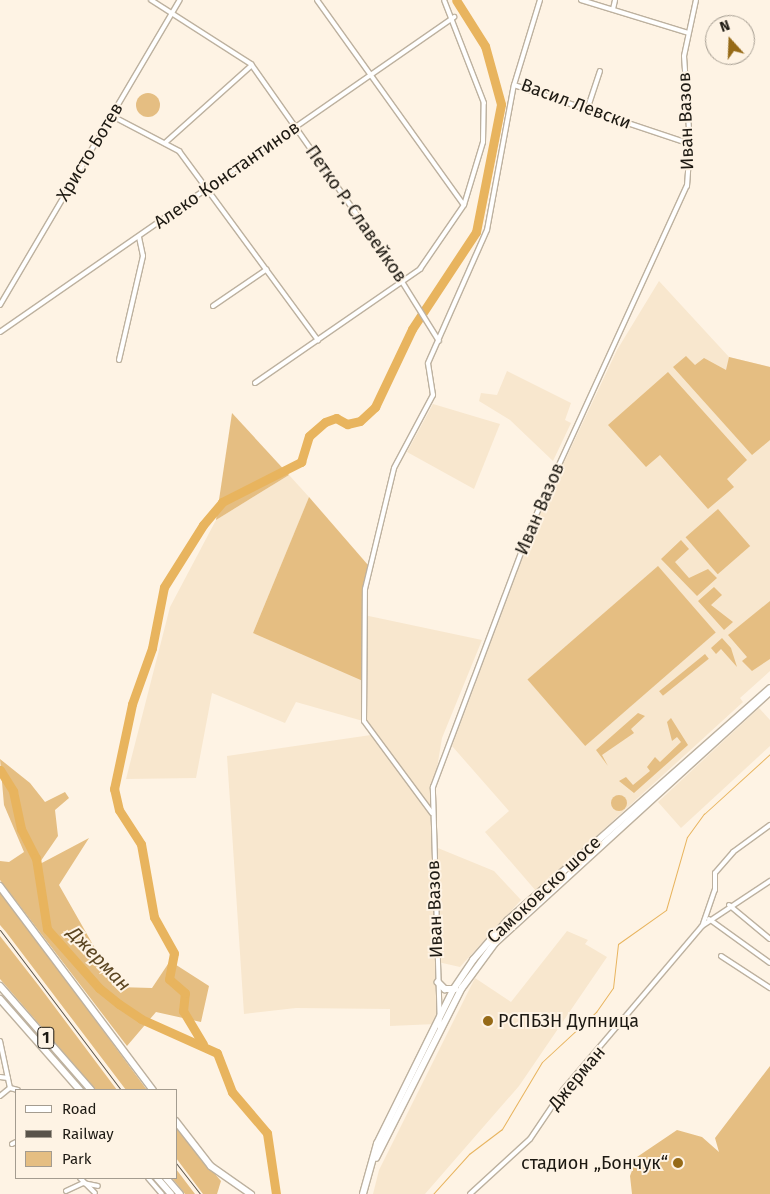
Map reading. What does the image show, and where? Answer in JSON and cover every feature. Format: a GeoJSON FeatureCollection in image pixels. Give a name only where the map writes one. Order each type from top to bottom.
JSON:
{"type":"FeatureCollection","features":[{"type":"Feature","properties":{"kind":"main road","name":"Самоковско шосе"},"geometry":{"type":"LineString","coordinates":[[364,1194],[377,1144],[453,990],[507,921],[770,688]]}},
{"type":"Feature","properties":{"kind":"main road","name":"Самоковско шосе"},"geometry":{"type":"LineString","coordinates":[[370,1169],[462,988],[518,919],[770,692]]}},
{"type":"Feature","properties":{"kind":"main road"},"geometry":{"type":"LineString","coordinates":[[0,886],[152,1089]]}},
{"type":"Feature","properties":{"kind":"main road"},"geometry":{"type":"LineString","coordinates":[[438,982],[453,990],[462,988]]}},
{"type":"Feature","properties":{"kind":"main road","name":"1"},"geometry":{"type":"LineString","coordinates":[[0,986],[90,1089]]}},
{"type":"Feature","properties":{"kind":"main road","name":"1"},"geometry":{"type":"LineString","coordinates":[[0,999],[79,1089]]}},
{"type":"Feature","properties":{"kind":"main road"},"geometry":{"type":"LineString","coordinates":[[178,1124],[211,1166],[251,1194]]}},
{"type":"Feature","properties":{"kind":"main road"},"geometry":{"type":"LineString","coordinates":[[158,1179],[171,1194]]}},
{"type":"Feature","properties":{"kind":"main road"},"geometry":{"type":"LineString","coordinates":[[167,1179],[180,1194]]}},
{"type":"Feature","properties":{"kind":"street","name":"Петко Р. Славейков"},"geometry":{"type":"LineString","coordinates":[[151,0],[242,54],[296,127],[403,281],[439,341]]}},
{"type":"Feature","properties":{"kind":"street","name":"Христо Ботев"},"geometry":{"type":"LineString","coordinates":[[0,305],[180,0]]}},
{"type":"Feature","properties":{"kind":"street"},"geometry":{"type":"LineString","coordinates":[[318,0],[464,205]]}},
{"type":"Feature","properties":{"kind":"street"},"geometry":{"type":"LineString","coordinates":[[255,383],[403,281],[435,250],[464,205],[485,121],[478,84],[454,18],[444,0]]}},
{"type":"Feature","properties":{"kind":"street","name":"Васил Левски"},"geometry":{"type":"LineString","coordinates":[[540,0],[514,85],[690,144]]}},
{"type":"Feature","properties":{"kind":"street"},"geometry":{"type":"LineString","coordinates":[[581,0],[688,33]]}},
{"type":"Feature","properties":{"kind":"street"},"geometry":{"type":"LineString","coordinates":[[612,9],[615,0]]}},
{"type":"Feature","properties":{"kind":"street","name":"Иван Вазов"},"geometry":{"type":"LineString","coordinates":[[440,1031],[432,813],[436,777],[531,526],[680,205],[690,144],[684,56],[696,0]]}},
{"type":"Feature","properties":{"kind":"street","name":"Алеко Константинов"},"geometry":{"type":"LineString","coordinates":[[0,332],[454,18]]}},
{"type":"Feature","properties":{"kind":"street"},"geometry":{"type":"LineString","coordinates":[[166,142],[252,66]]}},
{"type":"Feature","properties":{"kind":"street"},"geometry":{"type":"LineString","coordinates":[[587,110],[600,71]]}},
{"type":"Feature","properties":{"kind":"street"},"geometry":{"type":"LineString","coordinates":[[432,813],[371,735],[362,706],[368,565],[394,468],[433,395],[427,368],[487,230],[514,85]]}},
{"type":"Feature","properties":{"kind":"street"},"geometry":{"type":"LineString","coordinates":[[112,116],[166,142],[179,151],[318,340]]}},
{"type":"Feature","properties":{"kind":"street"},"geometry":{"type":"LineString","coordinates":[[118,360],[142,256],[139,237]]}},
{"type":"Feature","properties":{"kind":"street"},"geometry":{"type":"LineString","coordinates":[[212,306],[266,270]]}},
{"type":"Feature","properties":{"kind":"street"},"geometry":{"type":"LineString","coordinates":[[702,926],[715,890],[715,873],[733,852],[770,824]]}},
{"type":"Feature","properties":{"kind":"street","name":"Джерман"},"geometry":{"type":"LineString","coordinates":[[470,1194],[530,1139],[563,1090],[702,926],[729,905],[770,882]]}},
{"type":"Feature","properties":{"kind":"street"},"geometry":{"type":"LineString","coordinates":[[729,905],[770,939]]}},
{"type":"Feature","properties":{"kind":"street"},"geometry":{"type":"LineString","coordinates":[[710,919],[770,963]]}},
{"type":"Feature","properties":{"kind":"street"},"geometry":{"type":"LineString","coordinates":[[721,956],[770,988]]}},
{"type":"Feature","properties":{"kind":"street"},"geometry":{"type":"LineString","coordinates":[[0,1041],[10,1088]]}},
{"type":"Feature","properties":{"kind":"street"},"geometry":{"type":"LineString","coordinates":[[0,1077],[8,1078]]}},
{"type":"Feature","properties":{"kind":"street"},"geometry":{"type":"LineString","coordinates":[[10,1088],[15,1089]]}},
{"type":"Feature","properties":{"kind":"street"},"geometry":{"type":"LineString","coordinates":[[0,1096],[10,1088]]}},
{"type":"Feature","properties":{"kind":"street"},"geometry":{"type":"LineString","coordinates":[[81,1179],[95,1193]]}},
{"type":"Feature","properties":{"kind":"street"},"geometry":{"type":"LineString","coordinates":[[149,1179],[162,1194]]}},
{"type":"Feature","properties":{"kind":"street"},"geometry":{"type":"LineString","coordinates":[[66,1191],[83,1183],[98,1186]]}},
{"type":"Feature","properties":{"kind":"shaded area"},"geometry":{"type":"Polygon","coordinates":[[[659,281],[729,357],[770,367],[770,671],[740,698],[743,702],[536,891],[485,832],[509,811],[452,746],[535,524],[617,350],[659,281]]]}},
{"type":"Feature","properties":{"kind":"shaded area"},"geometry":{"type":"Polygon","coordinates":[[[507,371],[571,403],[565,420],[571,423],[553,461],[510,420],[479,401],[481,393],[497,395],[507,371]]]}},
{"type":"Feature","properties":{"kind":"shaded area"},"geometry":{"type":"Polygon","coordinates":[[[433,404],[500,424],[474,489],[407,452],[433,404]]]}},
{"type":"Feature","properties":{"kind":"shaded area"},"geometry":{"type":"Polygon","coordinates":[[[289,475],[309,497],[253,633],[364,615],[482,640],[442,738],[432,798],[433,846],[494,871],[521,900],[460,967],[438,962],[436,1024],[390,1026],[390,1009],[296,1008],[244,1014],[227,756],[371,735],[363,721],[296,702],[285,723],[212,693],[196,778],[126,779],[170,607],[216,520],[289,475]]]}},
{"type":"Feature","properties":{"kind":"shaded area"},"geometry":{"type":"Polygon","coordinates":[[[759,708],[770,720],[770,746],[681,828],[658,802],[759,708]]]}},
{"type":"Feature","properties":{"kind":"shaded area"},"geometry":{"type":"Polygon","coordinates":[[[567,931],[588,940],[585,944],[607,957],[519,1086],[425,1194],[373,1194],[379,1170],[475,978],[511,1002],[567,931]]]}},
{"type":"Feature","properties":{"kind":"green space"},"geometry":{"type":"Polygon","coordinates":[[[148,93],[153,94],[159,100],[159,110],[153,116],[148,117],[143,116],[137,110],[136,105],[137,100],[143,94],[148,93]]]}},
{"type":"Feature","properties":{"kind":"green space"},"geometry":{"type":"Polygon","coordinates":[[[686,356],[695,365],[704,358],[726,370],[729,357],[770,367],[770,440],[752,455],[673,367],[686,356]]]}},
{"type":"Feature","properties":{"kind":"green space"},"geometry":{"type":"Polygon","coordinates":[[[668,372],[747,460],[727,479],[734,487],[708,509],[660,455],[646,467],[608,425],[668,372]]]}},
{"type":"Feature","properties":{"kind":"green space"},"geometry":{"type":"Polygon","coordinates":[[[232,413],[289,475],[216,520],[232,413]]]}},
{"type":"Feature","properties":{"kind":"green space"},"geometry":{"type":"Polygon","coordinates":[[[309,497],[368,565],[363,681],[253,633],[309,497]]]}},
{"type":"Feature","properties":{"kind":"green space"},"geometry":{"type":"Polygon","coordinates":[[[718,509],[750,546],[718,574],[686,537],[718,509]]]}},
{"type":"Feature","properties":{"kind":"green space"},"geometry":{"type":"Polygon","coordinates":[[[681,540],[689,549],[675,562],[689,578],[708,569],[717,578],[697,596],[661,559],[681,540]]]}},
{"type":"Feature","properties":{"kind":"green space"},"geometry":{"type":"Polygon","coordinates":[[[658,566],[716,632],[585,746],[527,679],[658,566]]]}},
{"type":"Feature","properties":{"kind":"green space"},"geometry":{"type":"Polygon","coordinates":[[[714,587],[722,595],[711,605],[733,622],[724,630],[698,601],[714,587]]]}},
{"type":"Feature","properties":{"kind":"green space"},"geometry":{"type":"Polygon","coordinates":[[[770,601],[770,659],[752,671],[742,661],[747,657],[728,635],[770,601]]]}},
{"type":"Feature","properties":{"kind":"green space"},"geometry":{"type":"Polygon","coordinates":[[[722,638],[731,648],[737,667],[721,649],[716,654],[711,648],[722,638]]]}},
{"type":"Feature","properties":{"kind":"green space"},"geometry":{"type":"Polygon","coordinates":[[[705,654],[709,659],[663,696],[659,691],[705,654]]]}},
{"type":"Feature","properties":{"kind":"green space"},"geometry":{"type":"Polygon","coordinates":[[[638,713],[645,716],[631,729],[634,733],[602,755],[608,766],[596,750],[638,713]]]}},
{"type":"Feature","properties":{"kind":"green space"},"geometry":{"type":"Polygon","coordinates":[[[671,718],[688,745],[634,793],[619,781],[626,777],[633,785],[650,771],[647,767],[655,757],[660,762],[681,742],[677,737],[672,741],[667,722],[671,718]]]}},
{"type":"Feature","properties":{"kind":"green space"},"geometry":{"type":"Polygon","coordinates":[[[0,759],[30,783],[45,802],[65,792],[69,798],[55,810],[58,836],[38,865],[89,838],[59,885],[117,987],[152,988],[170,961],[209,986],[201,1022],[156,1012],[127,1046],[0,880],[0,861],[9,862],[24,852],[4,805],[0,759]]]}},
{"type":"Feature","properties":{"kind":"green space"},"geometry":{"type":"Polygon","coordinates":[[[619,795],[627,803],[619,811],[611,803],[619,795]]]}},
{"type":"Feature","properties":{"kind":"green space"},"geometry":{"type":"Polygon","coordinates":[[[0,892],[146,1089],[125,1089],[0,925],[0,892]]]}},
{"type":"Feature","properties":{"kind":"green space"},"geometry":{"type":"Polygon","coordinates":[[[0,936],[116,1089],[95,1089],[0,979],[0,936]]]}},
{"type":"Feature","properties":{"kind":"green space"},"geometry":{"type":"Polygon","coordinates":[[[770,1066],[770,1194],[632,1194],[630,1176],[637,1157],[677,1130],[702,1137],[719,1152],[715,1138],[770,1066]]]}},
{"type":"Feature","properties":{"kind":"green space"},"geometry":{"type":"Polygon","coordinates":[[[178,1130],[221,1181],[217,1194],[203,1194],[178,1161],[178,1130]]]}},
{"type":"Feature","properties":{"kind":"green space"},"geometry":{"type":"Polygon","coordinates":[[[178,1172],[195,1194],[185,1194],[173,1179],[178,1179],[178,1172]]]}},
{"type":"Feature","properties":{"kind":"waterway"},"geometry":{"type":"LineString","coordinates":[[203,1044],[183,1011],[185,993],[169,979],[174,953],[154,917],[141,844],[119,810],[114,789],[132,704],[152,648],[164,587],[203,525],[222,502],[301,462],[309,436],[325,422],[336,418],[347,424],[360,421],[375,407],[412,329],[476,232],[501,104],[485,46],[456,0]]}},
{"type":"Feature","properties":{"kind":"waterway"},"geometry":{"type":"LineString","coordinates":[[433,1194],[469,1154],[502,1129],[542,1062],[596,1012],[613,988],[618,944],[666,910],[687,837],[704,814],[770,754]]}},
{"type":"Feature","properties":{"kind":"waterway","name":"Джерман"},"geometry":{"type":"LineString","coordinates":[[0,770],[13,791],[21,829],[36,858],[47,929],[99,988],[119,1004],[141,1019],[217,1053],[232,1092],[267,1133],[276,1194]]}},
{"type":"Feature","properties":{"kind":"railway"},"geometry":{"type":"LineString","coordinates":[[0,930],[120,1089]]}},
{"type":"Feature","properties":{"kind":"railway"},"geometry":{"type":"LineString","coordinates":[[178,1166],[200,1194]]}},
{"type":"Feature","properties":{"kind":"place","name":"РСПБЗН Дупница"},"geometry":{"type":"Point","coordinates":[488,1021]}},
{"type":"Feature","properties":{"kind":"place","name":"стадион „Бончук“"},"geometry":{"type":"Point","coordinates":[678,1163]}}]}
